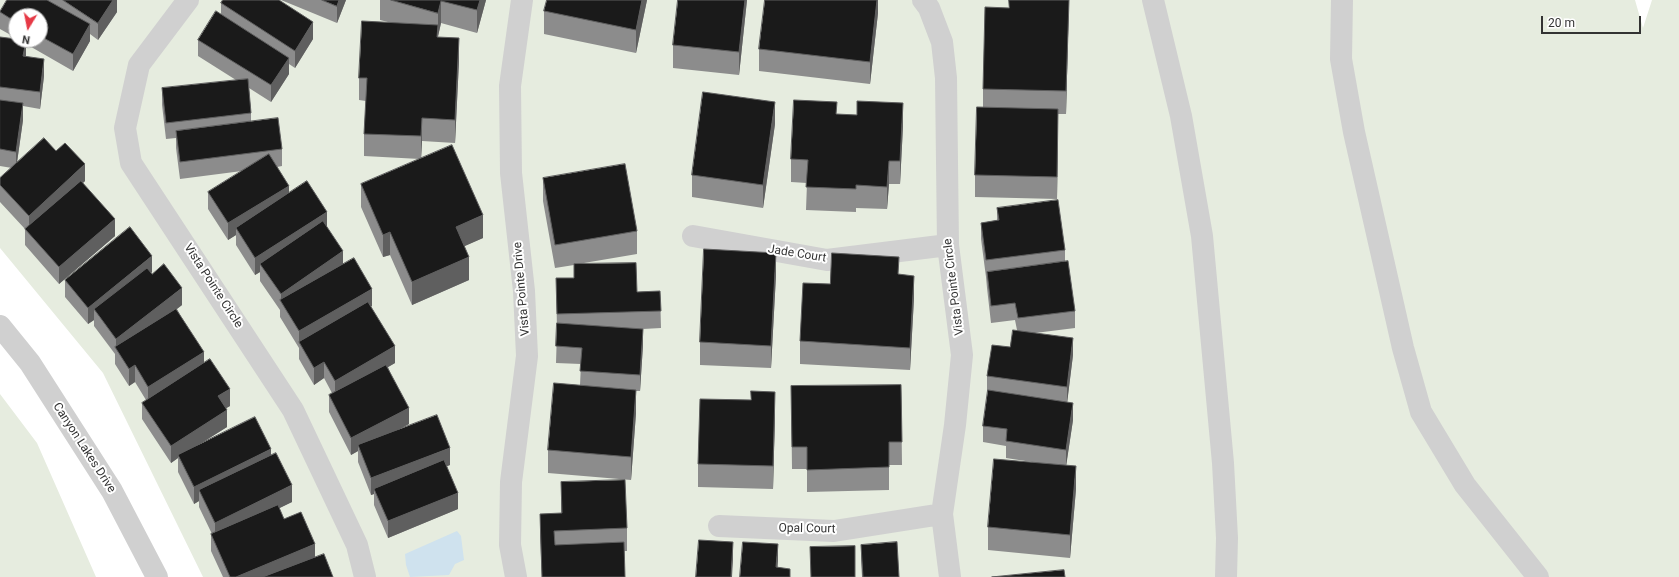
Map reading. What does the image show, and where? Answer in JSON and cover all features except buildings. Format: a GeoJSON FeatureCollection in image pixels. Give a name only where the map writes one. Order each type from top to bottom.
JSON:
{"type":"FeatureCollection","features":[{"type":"Feature","properties":{"kind":"street","name":"Vista Pointe Circle"},"geometry":{"type":"LineString","coordinates":[[188,0],[139,65],[125,128],[131,163],[293,410],[356,545],[366,577]]}},
{"type":"Feature","properties":{"kind":"street","name":"Vista Pointe Drive"},"geometry":{"type":"LineString","coordinates":[[516,577],[510,545],[511,482],[527,356],[524,291],[511,173],[510,86],[522,0]]}},
{"type":"Feature","properties":{"kind":"street","name":"Vista Pointe Circle"},"geometry":{"type":"LineString","coordinates":[[923,0],[929,8],[942,42],[946,78],[948,245],[962,355],[955,425],[942,514],[950,577]]}},
{"type":"Feature","properties":{"kind":"street"},"geometry":{"type":"LineString","coordinates":[[1153,0],[1182,116],[1202,236],[1223,463],[1227,538],[1226,577]]}},
{"type":"Feature","properties":{"kind":"street"},"geometry":{"type":"LineString","coordinates":[[1342,0],[1341,60],[1354,132],[1403,348],[1421,412],[1465,485],[1538,577]]}},
{"type":"Feature","properties":{"kind":"street","name":"Jade Court"},"geometry":{"type":"LineString","coordinates":[[693,236],[827,260],[948,245]]}},
{"type":"Feature","properties":{"kind":"street","name":"Canyon Lakes Drive"},"geometry":{"type":"LineString","coordinates":[[0,326],[30,362],[112,491],[157,577]]}},
{"type":"Feature","properties":{"kind":"street","name":"Opal Court"},"geometry":{"type":"LineString","coordinates":[[719,526],[834,531],[942,514]]}},
{"type":"Feature","properties":{"kind":"shaded area"},"geometry":{"type":"Polygon","coordinates":[[[0,0],[1635,0],[1643,28],[1652,0],[1679,0],[1679,577],[203,577],[103,373],[0,248],[0,0]]]}},
{"type":"Feature","properties":{"kind":"shaded area"},"geometry":{"type":"Polygon","coordinates":[[[0,394],[37,443],[96,577],[0,577],[0,394]]]}},
{"type":"Feature","properties":{"kind":"water"},"geometry":{"type":"Polygon","coordinates":[[[457,531],[461,536],[464,560],[455,564],[449,575],[410,577],[406,565],[405,554],[457,531]]]}}]}
